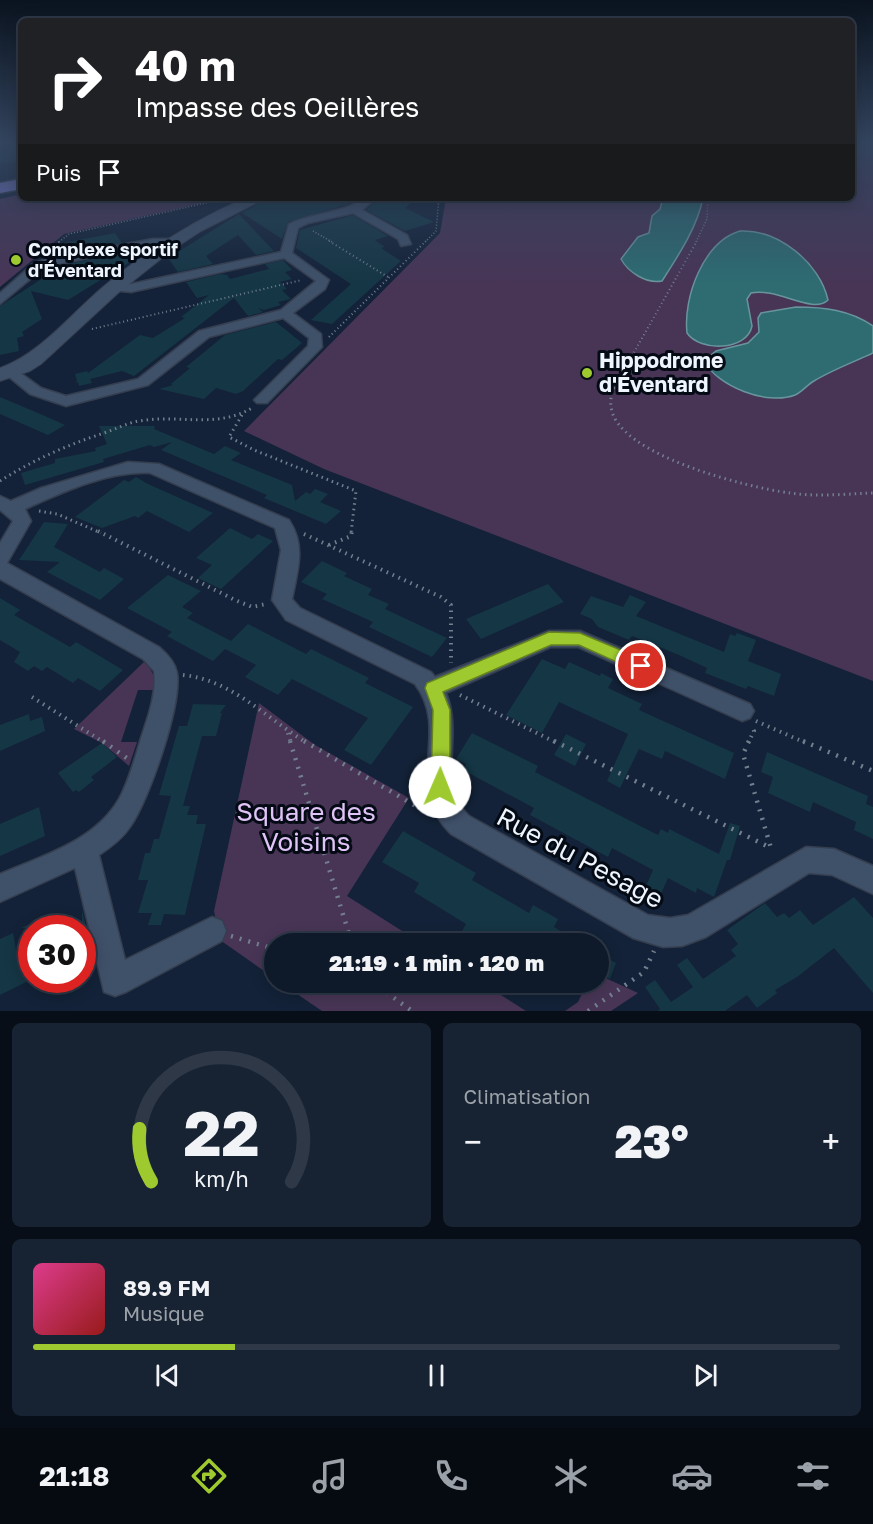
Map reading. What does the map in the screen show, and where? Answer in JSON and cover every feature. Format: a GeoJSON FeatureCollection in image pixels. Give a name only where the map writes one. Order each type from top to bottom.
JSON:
{"type":"FeatureCollection","features":[{"type":"Feature","properties":{"kind":"street"},"geometry":{"type":"LineString","coordinates":[[5,373],[34,360],[114,286],[169,242],[210,218],[252,201]]}},
{"type":"Feature","properties":{"kind":"street"},"geometry":{"type":"LineString","coordinates":[[286,254],[293,226],[298,222],[355,210],[367,201]]}},
{"type":"Feature","properties":{"kind":"street"},"geometry":{"type":"LineString","coordinates":[[355,210],[403,237],[405,244]]}},
{"type":"Feature","properties":{"kind":"street"},"geometry":{"type":"LineString","coordinates":[[0,300],[36,267],[50,262],[153,242],[169,242]]}},
{"type":"Feature","properties":{"kind":"street"},"geometry":{"type":"LineString","coordinates":[[5,373],[57,400],[76,400],[143,382],[213,330],[285,313],[321,286],[323,280],[286,254],[133,287],[114,286]]}},
{"type":"Feature","properties":{"kind":"street"},"geometry":{"type":"LineString","coordinates":[[262,400],[315,347],[316,337],[285,313]]}},
{"type":"Feature","properties":{"kind":"street"},"geometry":{"type":"LineString","coordinates":[[6,505],[128,467],[153,468],[273,519],[287,530],[291,542],[282,600],[285,606],[293,614],[423,678],[444,685],[549,639],[564,637],[580,639],[742,711]]}},
{"type":"Feature","properties":{"kind":"street"},"geometry":{"type":"LineString","coordinates":[[0,559],[22,521],[21,515],[6,505]]}},
{"type":"Feature","properties":{"kind":"street"},"geometry":{"type":"LineString","coordinates":[[0,567],[2,571],[151,653],[163,663],[166,675],[166,689],[142,770],[133,798],[123,816],[108,834],[84,849],[0,888]]}},
{"type":"Feature","properties":{"kind":"street"},"geometry":{"type":"LineString","coordinates":[[444,685],[440,787],[443,803],[449,814]]}},
{"type":"Feature","properties":{"kind":"street","name":"Rue du Pesage"},"geometry":{"type":"LineString","coordinates":[[449,814],[460,825],[643,928],[662,934],[679,934],[696,927],[806,860],[834,861],[873,880]]}},
{"type":"Feature","properties":{"kind":"street"},"geometry":{"type":"LineString","coordinates":[[84,849],[115,981],[212,931]]}},
{"type":"Feature","properties":{"kind":"path"},"geometry":{"type":"LineString","coordinates":[[42,256],[69,234],[216,201]]}},
{"type":"Feature","properties":{"kind":"path"},"geometry":{"type":"LineString","coordinates":[[324,339],[436,231],[439,201]]}},
{"type":"Feature","properties":{"kind":"path"},"geometry":{"type":"LineString","coordinates":[[708,201],[707,219],[689,258],[616,383],[610,402],[611,412],[627,432],[647,447],[705,474],[791,493],[873,493]]}},
{"type":"Feature","properties":{"kind":"path"},"geometry":{"type":"LineString","coordinates":[[312,230],[388,277]]}},
{"type":"Feature","properties":{"kind":"path"},"geometry":{"type":"LineString","coordinates":[[84,331],[304,279]]}},
{"type":"Feature","properties":{"kind":"path"},"geometry":{"type":"LineString","coordinates":[[262,400],[242,415],[229,437],[254,450],[356,491],[351,536],[328,545]]}},
{"type":"Feature","properties":{"kind":"path"},"geometry":{"type":"LineString","coordinates":[[0,481],[45,453],[137,422],[161,419],[183,422],[242,415]]}},
{"type":"Feature","properties":{"kind":"path"},"geometry":{"type":"LineString","coordinates":[[38,511],[57,514],[87,526],[252,607],[274,602]]}},
{"type":"Feature","properties":{"kind":"path"},"geometry":{"type":"LineString","coordinates":[[287,530],[299,532],[328,545],[441,597],[451,605],[451,668],[444,685],[459,695],[771,848],[742,754],[754,731],[742,711]]}},
{"type":"Feature","properties":{"kind":"path"},"geometry":{"type":"LineString","coordinates":[[166,675],[200,675],[249,701],[288,731],[434,817],[449,814]]}},
{"type":"Feature","properties":{"kind":"path"},"geometry":{"type":"LineString","coordinates":[[32,697],[72,723],[92,732],[142,770]]}},
{"type":"Feature","properties":{"kind":"path"},"geometry":{"type":"LineString","coordinates":[[742,711],[760,724],[873,771]]}},
{"type":"Feature","properties":{"kind":"path"},"geometry":{"type":"LineString","coordinates":[[288,731],[349,933]]}},
{"type":"Feature","properties":{"kind":"path"},"geometry":{"type":"LineString","coordinates":[[212,931],[264,946]]}},
{"type":"Feature","properties":{"kind":"path"},"geometry":{"type":"LineString","coordinates":[[588,1011],[644,972],[656,946]]}},
{"type":"Feature","properties":{"kind":"path"},"geometry":{"type":"LineString","coordinates":[[387,993],[412,1011]]}},
{"type":"Feature","properties":{"kind":"green space","name":"Hippodrome d'Éventard"},"geometry":{"type":"Polygon","coordinates":[[[855,190],[873,190],[873,681],[324,469],[244,431],[440,233],[445,201],[855,201],[855,190]]]}},
{"type":"Feature","properties":{"kind":"green space","name":"Complexe sportif d'Éventard"},"geometry":{"type":"Polygon","coordinates":[[[18,195],[18,201],[212,201],[64,234],[0,287],[0,199],[18,195]]]}},
{"type":"Feature","properties":{"kind":"green space"},"geometry":{"type":"Polygon","coordinates":[[[144,662],[153,674],[154,685],[153,690],[138,690],[121,742],[137,742],[129,766],[102,743],[74,729],[144,662]]]}},
{"type":"Feature","properties":{"kind":"green space","name":"Square des Voisins"},"geometry":{"type":"Polygon","coordinates":[[[259,703],[315,745],[409,798],[347,896],[405,933],[264,933],[264,971],[220,940],[214,911],[259,703]]]}},
{"type":"Feature","properties":{"kind":"green space"},"geometry":{"type":"Polygon","coordinates":[[[609,980],[638,993],[611,1011],[565,1011],[578,1002],[582,993],[609,993],[609,980]]]}},
{"type":"Feature","properties":{"kind":"green space"},"geometry":{"type":"Polygon","coordinates":[[[296,993],[498,993],[526,1011],[322,1011],[296,993]]]}},
{"type":"Feature","properties":{"kind":"shaded area"},"geometry":{"type":"Polygon","coordinates":[[[662,201],[702,201],[686,241],[662,281],[650,281],[638,276],[621,259],[638,237],[649,233],[652,216],[660,209],[662,201]]]}},
{"type":"Feature","properties":{"kind":"shaded area"},"geometry":{"type":"Polygon","coordinates":[[[740,231],[769,236],[795,251],[816,273],[828,300],[821,304],[813,304],[761,292],[751,293],[747,299],[752,326],[748,334],[733,344],[712,346],[693,339],[687,333],[688,304],[698,273],[706,259],[727,237],[740,231]]]}},
{"type":"Feature","properties":{"kind":"shaded area"},"geometry":{"type":"Polygon","coordinates":[[[796,307],[836,310],[855,316],[873,326],[873,353],[821,377],[795,395],[784,398],[757,396],[731,386],[710,370],[704,361],[716,351],[748,343],[759,332],[758,318],[761,313],[796,307]]]}},
{"type":"Feature","properties":{"kind":"building"},"geometry":{"type":"Polygon","coordinates":[[[263,201],[354,201],[288,222],[282,239],[242,213],[263,201]]]}},
{"type":"Feature","properties":{"kind":"building"},"geometry":{"type":"Polygon","coordinates":[[[375,201],[413,201],[405,208],[434,222],[405,231],[366,210],[375,201]]]}},
{"type":"Feature","properties":{"kind":"building"},"geometry":{"type":"Polygon","coordinates":[[[239,214],[274,251],[256,255],[238,235],[206,256],[213,264],[178,272],[168,258],[239,214]]]}},
{"type":"Feature","properties":{"kind":"building"},"geometry":{"type":"Polygon","coordinates":[[[353,215],[388,236],[375,240],[385,247],[381,248],[401,261],[332,324],[311,320],[351,284],[296,248],[300,230],[353,215]]]}},
{"type":"Feature","properties":{"kind":"building"},"geometry":{"type":"Polygon","coordinates":[[[115,233],[122,243],[57,255],[54,249],[67,242],[115,233]]]}},
{"type":"Feature","properties":{"kind":"building"},"geometry":{"type":"Polygon","coordinates":[[[128,252],[133,260],[68,300],[31,291],[42,319],[22,332],[24,336],[17,338],[19,351],[0,355],[0,306],[63,265],[128,252]]]}},
{"type":"Feature","properties":{"kind":"building"},"geometry":{"type":"Polygon","coordinates":[[[283,260],[292,270],[285,272],[292,279],[280,282],[287,289],[282,290],[291,299],[278,302],[281,305],[264,310],[258,308],[263,312],[248,316],[234,298],[134,376],[122,371],[90,379],[92,383],[79,386],[78,382],[75,383],[77,381],[75,374],[87,371],[88,373],[140,335],[153,338],[185,318],[181,317],[209,295],[197,298],[186,282],[221,274],[227,275],[230,279],[269,269],[265,264],[283,260]]]}},
{"type":"Feature","properties":{"kind":"building"},"geometry":{"type":"Polygon","coordinates":[[[276,322],[302,343],[282,360],[278,359],[243,391],[236,394],[216,388],[204,399],[159,389],[173,385],[171,384],[190,368],[186,367],[225,335],[276,322]]]}},
{"type":"Feature","properties":{"kind":"building"},"geometry":{"type":"Polygon","coordinates":[[[0,397],[65,425],[48,435],[0,414],[0,397]]]}},
{"type":"Feature","properties":{"kind":"building"},"geometry":{"type":"Polygon","coordinates":[[[99,426],[155,426],[154,429],[214,454],[225,446],[241,453],[231,460],[292,485],[295,501],[306,492],[310,494],[315,489],[328,494],[320,502],[341,511],[326,524],[264,498],[267,495],[161,450],[172,442],[154,447],[150,445],[103,459],[104,462],[25,485],[21,473],[55,463],[55,459],[96,451],[95,448],[107,444],[99,426]]]}},
{"type":"Feature","properties":{"kind":"building"},"geometry":{"type":"Polygon","coordinates":[[[136,477],[213,513],[189,532],[147,511],[138,518],[135,516],[102,528],[75,517],[124,480],[129,482],[136,477]]]}},
{"type":"Feature","properties":{"kind":"building"},"geometry":{"type":"Polygon","coordinates":[[[44,522],[68,524],[54,547],[100,572],[104,568],[124,579],[100,600],[47,572],[60,562],[19,560],[44,522]]]}},
{"type":"Feature","properties":{"kind":"building"},"geometry":{"type":"Polygon","coordinates":[[[230,528],[252,539],[258,534],[273,541],[221,589],[198,578],[212,565],[196,558],[230,528]]]}},
{"type":"Feature","properties":{"kind":"building"},"geometry":{"type":"Polygon","coordinates":[[[322,561],[347,573],[344,576],[372,589],[368,595],[389,604],[385,609],[447,638],[432,657],[369,627],[373,622],[322,599],[327,594],[301,582],[322,561]]]}},
{"type":"Feature","properties":{"kind":"building"},"geometry":{"type":"Polygon","coordinates":[[[168,575],[201,591],[182,607],[193,613],[187,618],[231,641],[248,624],[306,654],[311,649],[369,678],[365,683],[413,707],[371,765],[344,750],[368,718],[292,679],[278,695],[245,677],[256,665],[225,649],[213,661],[167,636],[172,632],[127,608],[168,575]]]}},
{"type":"Feature","properties":{"kind":"building"},"geometry":{"type":"Polygon","coordinates":[[[548,584],[564,602],[481,639],[466,619],[548,584]]]}},
{"type":"Feature","properties":{"kind":"building"},"geometry":{"type":"Polygon","coordinates":[[[630,595],[646,602],[636,616],[724,652],[730,634],[735,636],[737,633],[756,640],[748,661],[781,674],[774,696],[748,686],[746,689],[705,673],[707,668],[632,636],[629,640],[598,627],[592,619],[580,614],[591,596],[623,607],[630,595]]]}},
{"type":"Feature","properties":{"kind":"building"},"geometry":{"type":"Polygon","coordinates":[[[0,598],[20,610],[14,615],[70,647],[76,642],[123,670],[100,691],[78,678],[73,683],[47,667],[42,671],[34,666],[28,671],[14,662],[20,652],[0,640],[0,598]]]}},
{"type":"Feature","properties":{"kind":"building"},"geometry":{"type":"Polygon","coordinates":[[[542,659],[565,669],[569,662],[600,676],[601,673],[613,679],[608,688],[642,704],[639,710],[734,753],[725,779],[665,751],[662,759],[639,749],[620,788],[607,781],[628,734],[559,702],[542,733],[506,715],[542,659]]]}},
{"type":"Feature","properties":{"kind":"building"},"geometry":{"type":"Polygon","coordinates":[[[193,704],[226,705],[220,713],[222,713],[216,736],[202,736],[183,806],[190,806],[187,815],[198,815],[196,824],[206,824],[185,915],[164,914],[161,925],[148,925],[152,913],[138,913],[148,880],[138,880],[145,853],[150,853],[154,839],[159,839],[171,796],[159,795],[179,726],[187,726],[193,704]]]}},
{"type":"Feature","properties":{"kind":"building"},"geometry":{"type":"Polygon","coordinates":[[[29,714],[30,721],[42,717],[45,731],[0,751],[0,725],[29,714]]]}},
{"type":"Feature","properties":{"kind":"building"},"geometry":{"type":"Polygon","coordinates":[[[472,733],[538,766],[535,772],[658,835],[661,829],[668,833],[669,829],[719,854],[730,823],[740,826],[730,860],[727,860],[714,897],[697,888],[696,893],[668,878],[661,894],[646,886],[653,870],[612,848],[608,857],[530,815],[534,808],[463,770],[466,764],[456,759],[472,733]]]}},
{"type":"Feature","properties":{"kind":"building"},"geometry":{"type":"Polygon","coordinates":[[[566,734],[586,744],[575,766],[554,755],[566,734]]]}},
{"type":"Feature","properties":{"kind":"building"},"geometry":{"type":"Polygon","coordinates":[[[102,743],[117,757],[91,777],[94,780],[79,792],[76,790],[73,792],[58,773],[102,743]]]}},
{"type":"Feature","properties":{"kind":"building"},"geometry":{"type":"Polygon","coordinates":[[[767,752],[868,796],[866,804],[873,807],[873,839],[854,830],[856,822],[813,802],[810,812],[768,793],[773,777],[761,772],[767,752]]]}},
{"type":"Feature","properties":{"kind":"building"},"geometry":{"type":"Polygon","coordinates":[[[39,807],[45,836],[0,856],[0,824],[39,807]]]}},
{"type":"Feature","properties":{"kind":"building"},"geometry":{"type":"Polygon","coordinates":[[[403,831],[476,873],[472,880],[529,913],[533,905],[558,919],[554,927],[564,933],[461,933],[466,924],[414,892],[419,883],[382,862],[403,831]]]}},
{"type":"Feature","properties":{"kind":"building"},"geometry":{"type":"Polygon","coordinates":[[[854,897],[873,918],[873,993],[834,948],[797,977],[775,990],[777,993],[757,1008],[747,995],[725,1011],[658,1011],[660,1009],[645,987],[655,980],[671,1002],[693,987],[677,965],[687,958],[703,979],[736,956],[731,950],[738,944],[727,930],[765,903],[777,917],[784,913],[789,918],[800,910],[813,925],[854,897]]]}},
{"type":"Feature","properties":{"kind":"building"},"geometry":{"type":"Polygon","coordinates":[[[13,933],[18,955],[18,986],[0,995],[0,939],[13,933]]]}},
{"type":"Feature","properties":{"kind":"building"},"geometry":{"type":"Polygon","coordinates":[[[609,959],[616,963],[609,978],[609,959]]]}},
{"type":"Feature","properties":{"kind":"place","name":"Complexe sportif d'Éventard"},"geometry":{"type":"Point","coordinates":[16,260]}},
{"type":"Feature","properties":{"kind":"place","name":"Hippodrome d'Éventard"},"geometry":{"type":"Point","coordinates":[587,373]}},
{"type":"Feature","properties":{"kind":"route"},"geometry":{"type":"LineString","coordinates":[[440,787],[442,710],[433,688],[455,681],[549,639],[564,637],[580,639],[641,666]]}}]}
